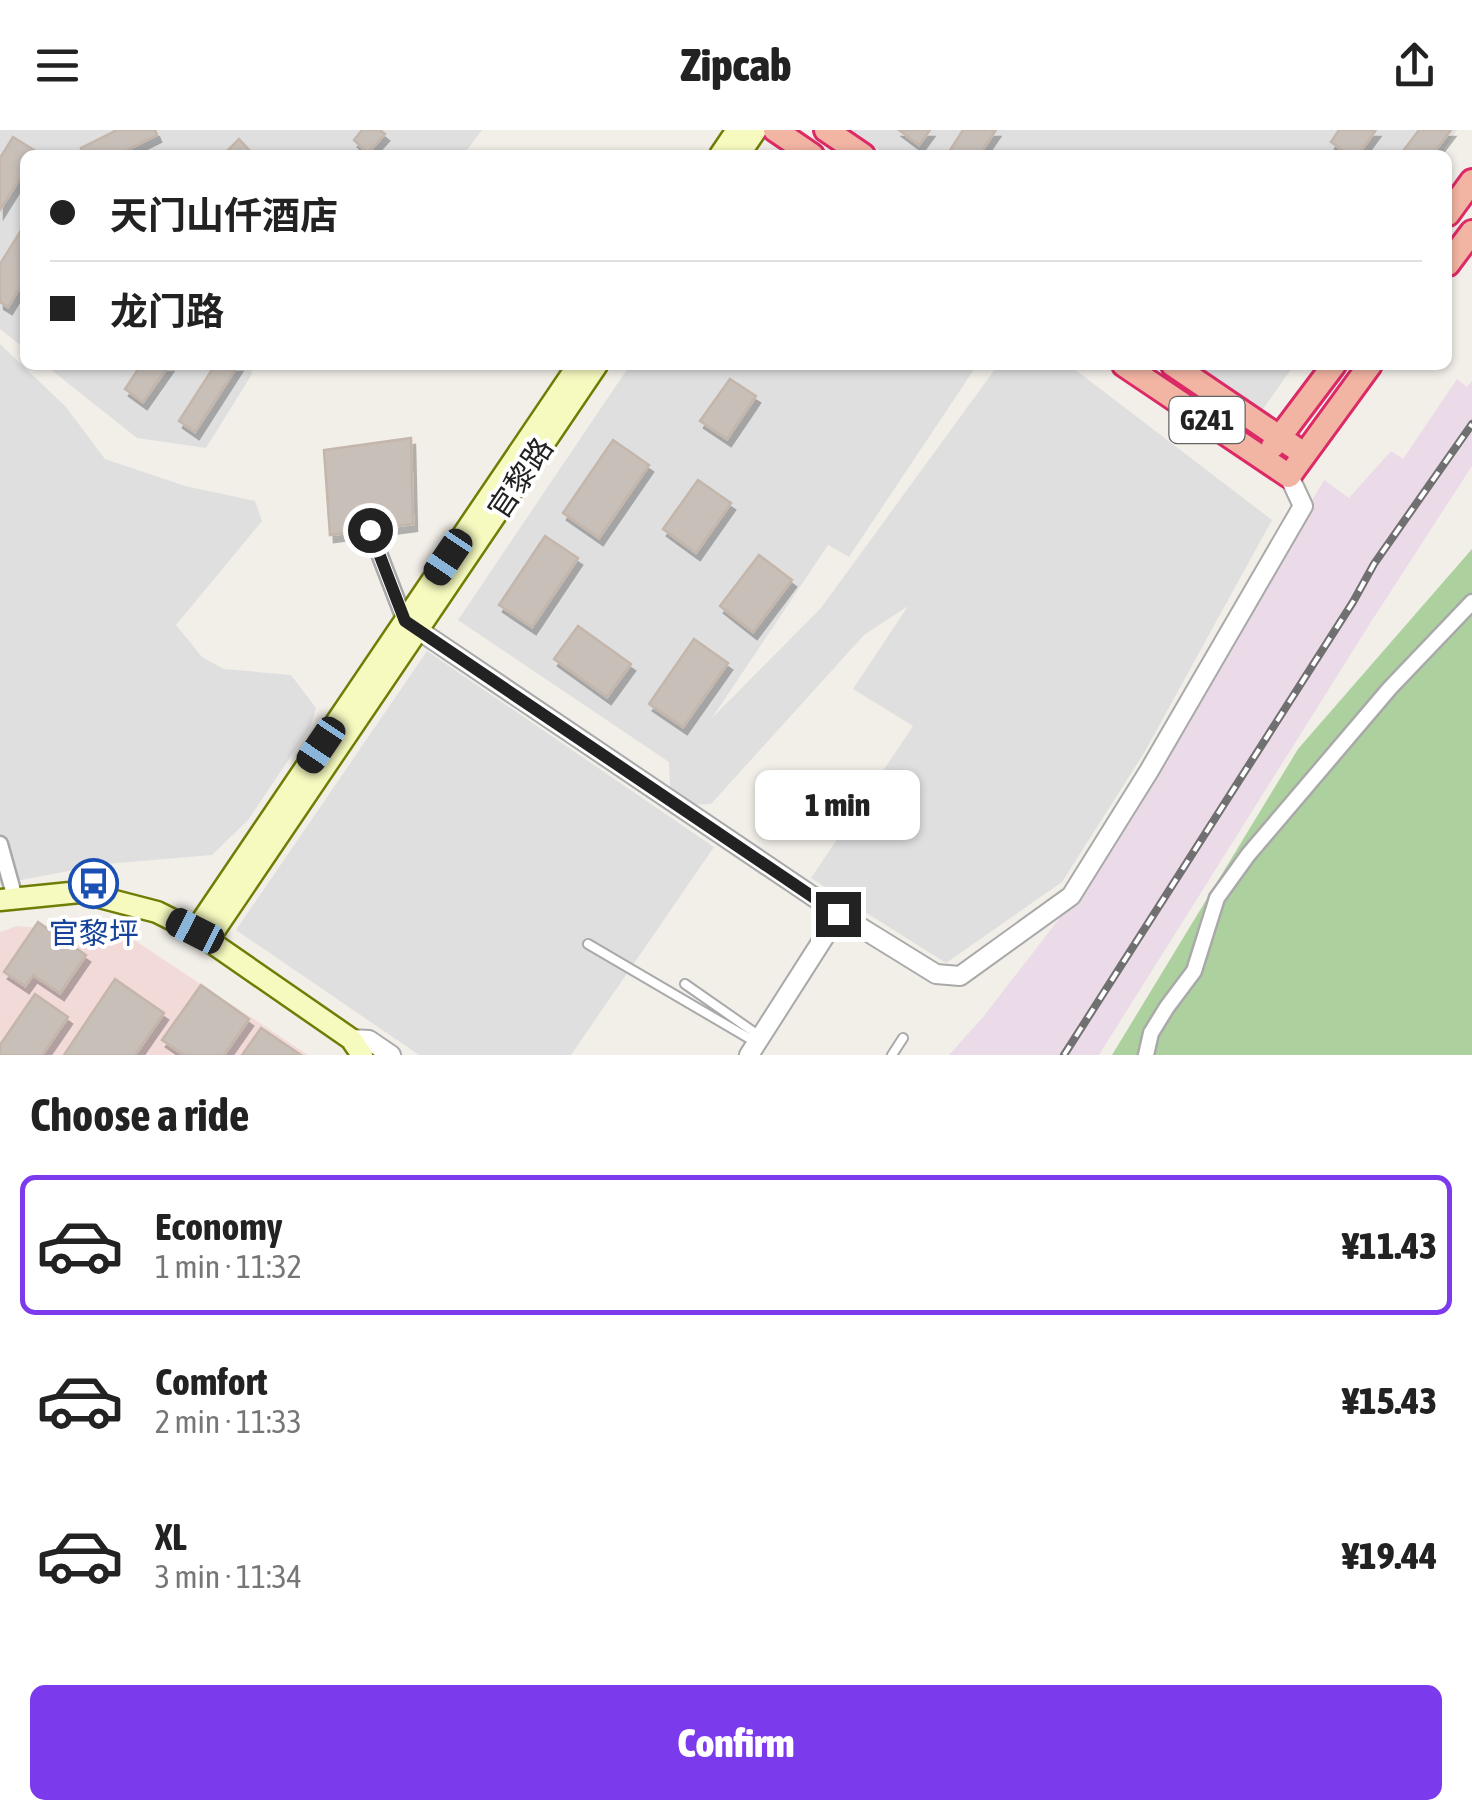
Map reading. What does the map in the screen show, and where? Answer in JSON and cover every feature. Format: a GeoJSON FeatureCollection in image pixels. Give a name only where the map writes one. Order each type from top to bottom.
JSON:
{"type":"FeatureCollection","features":[{"type":"Feature","properties":{"kind":"highway"},"geometry":{"type":"LineString","coordinates":[[775,130],[805,150]]}},
{"type":"Feature","properties":{"kind":"highway"},"geometry":{"type":"LineString","coordinates":[[826,130],[856,150]]}},
{"type":"Feature","properties":{"kind":"highway"},"geometry":{"type":"LineString","coordinates":[[1452,208],[1472,181]]}},
{"type":"Feature","properties":{"kind":"highway"},"geometry":{"type":"LineString","coordinates":[[1452,259],[1472,232]]}},
{"type":"Feature","properties":{"kind":"highway","name":"G241"},"geometry":{"type":"LineString","coordinates":[[1131,370],[1289,476]]}},
{"type":"Feature","properties":{"kind":"highway","name":"G241"},"geometry":{"type":"LineString","coordinates":[[1180,370],[1304,454]]}},
{"type":"Feature","properties":{"kind":"highway","name":"G241"},"geometry":{"type":"LineString","coordinates":[[1264,459],[1330,370]]}},
{"type":"Feature","properties":{"kind":"highway"},"geometry":{"type":"LineString","coordinates":[[1289,476],[1366,370]]}},
{"type":"Feature","properties":{"kind":"main road","name":"官黎路"},"geometry":{"type":"LineString","coordinates":[[201,935],[411,625],[575,370]]}},
{"type":"Feature","properties":{"kind":"main road","name":"官黎路"},"geometry":{"type":"LineString","coordinates":[[411,625],[593,370]]}},
{"type":"Feature","properties":{"kind":"main road"},"geometry":{"type":"LineString","coordinates":[[7,899],[80,892],[157,912],[201,935],[357,1047]]}},
{"type":"Feature","properties":{"kind":"street"},"geometry":{"type":"LineString","coordinates":[[370,530],[411,625],[838,914],[936,974],[960,976],[1071,896],[1149,771],[1303,506],[1289,476]]}},
{"type":"Feature","properties":{"kind":"street"},"geometry":{"type":"LineString","coordinates":[[1146,1055],[1151,1033],[1194,971],[1216,898],[1377,704],[1472,602]]}},
{"type":"Feature","properties":{"kind":"street"},"geometry":{"type":"LineString","coordinates":[[0,844],[7,899]]}},
{"type":"Feature","properties":{"kind":"street"},"geometry":{"type":"LineString","coordinates":[[756,1045],[838,914]]}},
{"type":"Feature","properties":{"kind":"street"},"geometry":{"type":"LineString","coordinates":[[357,1047],[369,1040],[390,1055]]}},
{"type":"Feature","properties":{"kind":"lane"},"geometry":{"type":"LineString","coordinates":[[588,944],[756,1045]]}},
{"type":"Feature","properties":{"kind":"lane"},"geometry":{"type":"LineString","coordinates":[[685,984],[756,1045]]}},
{"type":"Feature","properties":{"kind":"lane"},"geometry":{"type":"LineString","coordinates":[[892,1055],[904,1038]]}},
{"type":"Feature","properties":{"kind":"shaded area"},"geometry":{"type":"Polygon","coordinates":[[[0,130],[482,130],[467,150],[20,150],[20,345],[0,329],[0,130]]]}},
{"type":"Feature","properties":{"kind":"shaded area"},"geometry":{"type":"Polygon","coordinates":[[[850,130],[1457,130],[1443,150],[879,150],[850,130]]]}},
{"type":"Feature","properties":{"kind":"shaded area"},"geometry":{"type":"Polygon","coordinates":[[[0,344],[20,363],[20,370],[27,370],[66,407],[105,459],[185,486],[255,501],[262,521],[176,625],[202,657],[224,669],[291,675],[316,708],[310,728],[248,820],[212,855],[106,864],[0,884],[0,344]]]}},
{"type":"Feature","properties":{"kind":"shaded area"},"geometry":{"type":"Polygon","coordinates":[[[51,370],[252,370],[206,448],[137,438],[51,370]]]}},
{"type":"Feature","properties":{"kind":"shaded area"},"geometry":{"type":"Polygon","coordinates":[[[627,370],[974,370],[849,557],[828,545],[712,718],[821,608],[994,370],[1076,370],[1272,520],[1144,753],[1062,882],[946,963],[811,878],[913,726],[853,689],[908,606],[864,635],[711,804],[671,806],[669,762],[458,620],[627,370]]]}},
{"type":"Feature","properties":{"kind":"shaded area"},"geometry":{"type":"Polygon","coordinates":[[[1200,370],[1290,370],[1261,412],[1200,370]]]}},
{"type":"Feature","properties":{"kind":"shaded area"},"geometry":{"type":"Polygon","coordinates":[[[1457,379],[1467,387],[1472,381],[1472,466],[1099,1055],[949,1055],[1076,897],[1324,480],[1349,498],[1391,451],[1403,459],[1457,379]]]}},
{"type":"Feature","properties":{"kind":"shaded area"},"geometry":{"type":"Polygon","coordinates":[[[427,651],[714,847],[571,1055],[419,1055],[236,930],[427,651]]]}},
{"type":"Feature","properties":{"kind":"shaded area"},"geometry":{"type":"Polygon","coordinates":[[[17,926],[128,936],[308,1055],[0,1055],[0,932],[17,926]]]}},
{"type":"Feature","properties":{"kind":"green space"},"geometry":{"type":"Polygon","coordinates":[[[1472,549],[1472,1055],[1112,1055],[1298,749],[1472,549]]]}},
{"type":"Feature","properties":{"kind":"building"},"geometry":{"type":"Polygon","coordinates":[[[117,130],[155,130],[157,135],[127,150],[81,148],[117,130]]]}},
{"type":"Feature","properties":{"kind":"building"},"geometry":{"type":"Polygon","coordinates":[[[362,130],[380,130],[385,134],[371,150],[365,150],[354,140],[362,130]]]}},
{"type":"Feature","properties":{"kind":"building"},"geometry":{"type":"Polygon","coordinates":[[[899,130],[930,130],[919,145],[899,130]]]}},
{"type":"Feature","properties":{"kind":"building"},"geometry":{"type":"Polygon","coordinates":[[[963,130],[996,130],[982,150],[950,150],[963,130]]]}},
{"type":"Feature","properties":{"kind":"building"},"geometry":{"type":"Polygon","coordinates":[[[1339,130],[1376,130],[1362,150],[1342,150],[1331,142],[1339,130]]]}},
{"type":"Feature","properties":{"kind":"building"},"geometry":{"type":"Polygon","coordinates":[[[1419,130],[1451,130],[1436,150],[1404,150],[1419,130]]]}},
{"type":"Feature","properties":{"kind":"building"},"geometry":{"type":"Polygon","coordinates":[[[13,137],[34,150],[20,150],[20,178],[0,210],[0,158],[13,137]]]}},
{"type":"Feature","properties":{"kind":"building"},"geometry":{"type":"Polygon","coordinates":[[[239,139],[249,150],[228,150],[239,139]]]}},
{"type":"Feature","properties":{"kind":"building"},"geometry":{"type":"Polygon","coordinates":[[[20,232],[20,287],[8,307],[0,302],[0,264],[20,232]]]}},
{"type":"Feature","properties":{"kind":"building"},"geometry":{"type":"Polygon","coordinates":[[[138,370],[165,370],[143,402],[125,389],[138,370]]]}},
{"type":"Feature","properties":{"kind":"building"},"geometry":{"type":"Polygon","coordinates":[[[212,370],[235,370],[195,432],[179,421],[212,370]]]}},
{"type":"Feature","properties":{"kind":"building"},"geometry":{"type":"Polygon","coordinates":[[[730,379],[756,396],[727,439],[700,421],[730,379]]]}},
{"type":"Feature","properties":{"kind":"building"},"geometry":{"type":"Polygon","coordinates":[[[411,438],[413,524],[330,535],[324,450],[411,438]]]}},
{"type":"Feature","properties":{"kind":"building"},"geometry":{"type":"Polygon","coordinates":[[[613,440],[649,465],[599,538],[563,513],[613,440]]]}},
{"type":"Feature","properties":{"kind":"building"},"geometry":{"type":"Polygon","coordinates":[[[698,480],[731,503],[696,553],[663,529],[698,480]]]}},
{"type":"Feature","properties":{"kind":"building"},"geometry":{"type":"Polygon","coordinates":[[[545,536],[578,558],[532,627],[499,605],[545,536]]]}},
{"type":"Feature","properties":{"kind":"building"},"geometry":{"type":"Polygon","coordinates":[[[759,555],[792,580],[753,632],[720,606],[759,555]]]}},
{"type":"Feature","properties":{"kind":"building"},"geometry":{"type":"Polygon","coordinates":[[[578,626],[631,664],[607,697],[554,659],[578,626]]]}},
{"type":"Feature","properties":{"kind":"building"},"geometry":{"type":"Polygon","coordinates":[[[694,639],[728,663],[683,727],[649,704],[694,639]]]}},
{"type":"Feature","properties":{"kind":"building"},"geometry":{"type":"Polygon","coordinates":[[[38,922],[86,955],[60,993],[33,975],[25,986],[4,972],[38,922]]]}},
{"type":"Feature","properties":{"kind":"building"},"geometry":{"type":"Polygon","coordinates":[[[115,979],[164,1013],[135,1055],[64,1055],[115,979]]]}},
{"type":"Feature","properties":{"kind":"building"},"geometry":{"type":"Polygon","coordinates":[[[201,985],[249,1019],[224,1055],[184,1055],[162,1040],[201,985]]]}},
{"type":"Feature","properties":{"kind":"building"},"geometry":{"type":"Polygon","coordinates":[[[35,994],[68,1017],[42,1055],[0,1055],[0,1045],[35,994]]]}},
{"type":"Feature","properties":{"kind":"building"},"geometry":{"type":"Polygon","coordinates":[[[261,1028],[301,1055],[242,1055],[261,1028]]]}},
{"type":"Feature","properties":{"kind":"railway"},"geometry":{"type":"LineString","coordinates":[[1064,1055],[1374,564],[1472,424]]}},
{"type":"Feature","properties":{"kind":"place","name":"官黎坪"},"geometry":{"type":"Point","coordinates":[94,884]}},
{"type":"Feature","properties":{"kind":"route"},"geometry":{"type":"LineString","coordinates":[[370,530],[405,621],[838,914]]}}]}
